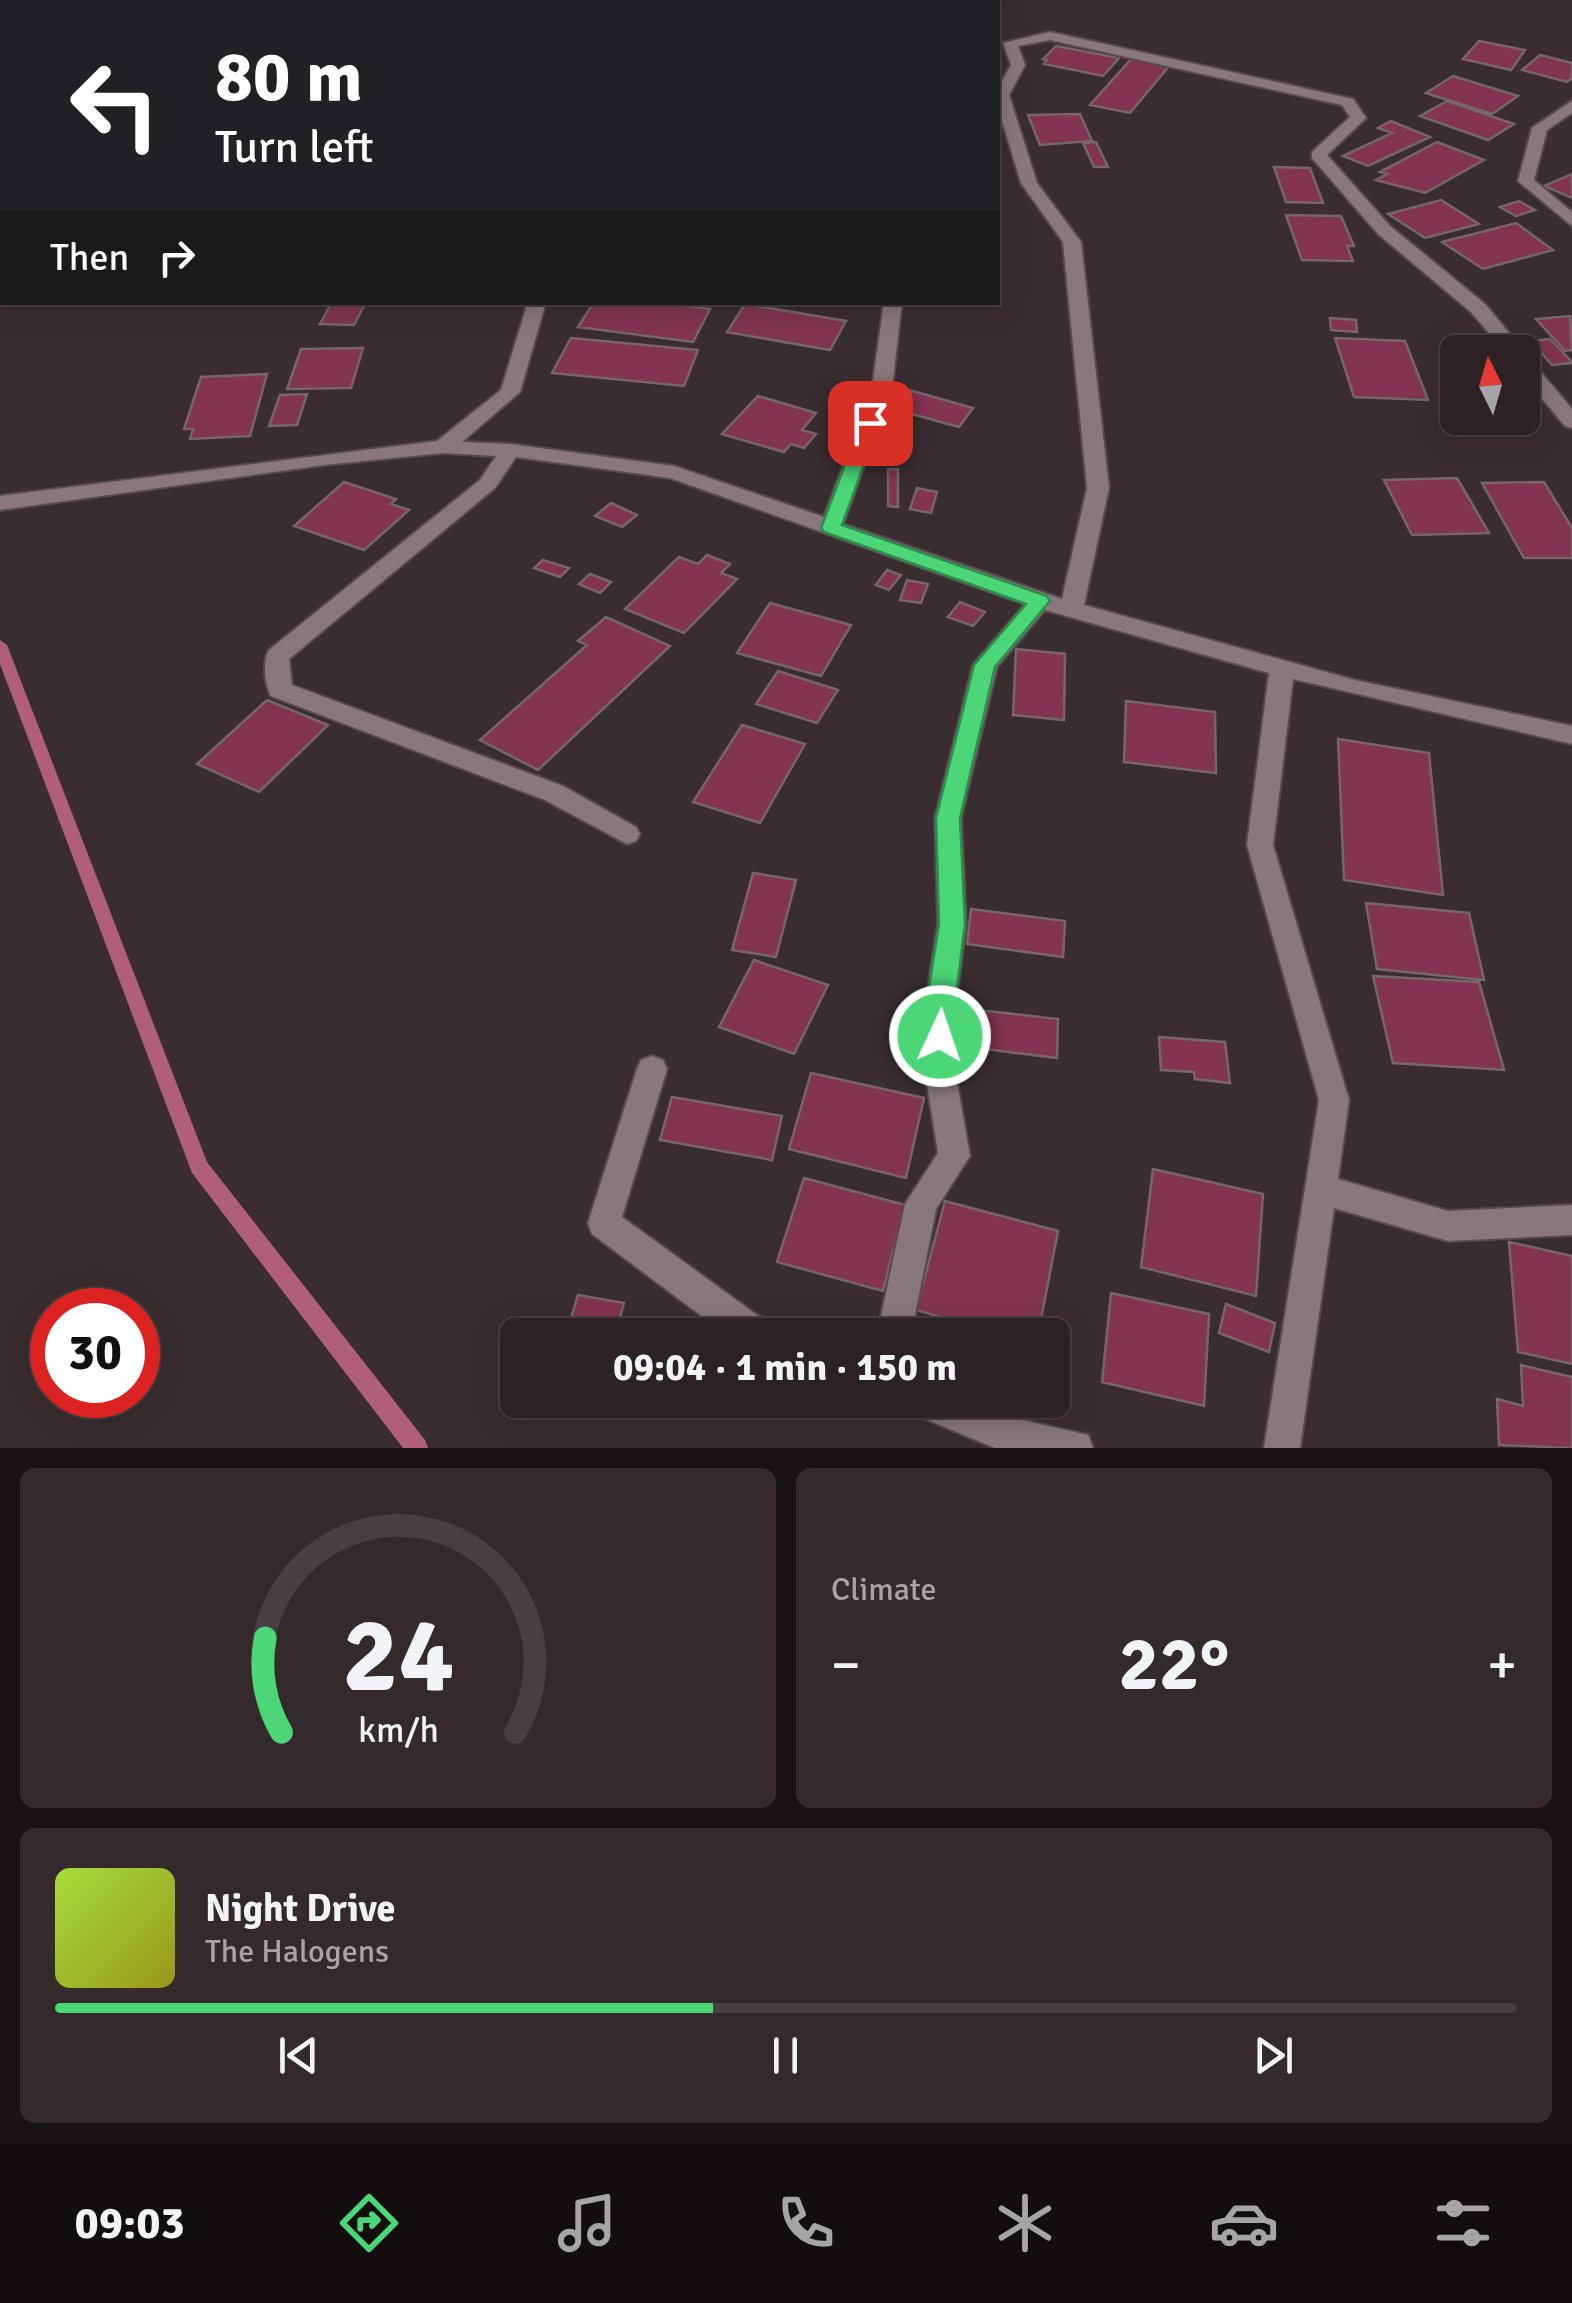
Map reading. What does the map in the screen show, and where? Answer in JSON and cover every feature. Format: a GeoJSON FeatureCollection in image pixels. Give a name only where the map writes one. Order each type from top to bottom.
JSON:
{"type":"FeatureCollection","features":[{"type":"Feature","properties":{"kind":"street"},"geometry":{"type":"LineString","coordinates":[[1071,610],[1098,488],[1072,242],[1029,183],[1001,95],[1018,65],[1004,44],[1050,36],[1348,102],[1358,118],[1318,155],[1384,230],[1478,308],[1501,335]]}},
{"type":"Feature","properties":{"kind":"street"},"geometry":{"type":"LineString","coordinates":[[1572,106],[1540,128],[1526,181],[1572,222]]}},
{"type":"Feature","properties":{"kind":"street"},"geometry":{"type":"LineString","coordinates":[[443,447],[510,392],[536,305]]}},
{"type":"Feature","properties":{"kind":"street"},"geometry":{"type":"LineString","coordinates":[[831,528],[882,388],[893,305]]}},
{"type":"Feature","properties":{"kind":"street"},"geometry":{"type":"LineString","coordinates":[[1540,384],[1572,422]]}},
{"type":"Feature","properties":{"kind":"street"},"geometry":{"type":"LineString","coordinates":[[0,503],[324,459],[443,447],[510,450],[674,472],[1040,601],[1355,688],[1572,736]]}},
{"type":"Feature","properties":{"kind":"street"},"geometry":{"type":"LineString","coordinates":[[510,450],[488,484],[277,656],[280,690],[554,793],[627,834]]}},
{"type":"Feature","properties":{"kind":"street"},"geometry":{"type":"LineString","coordinates":[[898,1318],[921,1204],[954,1156],[940,1071],[941,1000],[952,924],[948,818],[985,665],[1040,601]]}},
{"type":"Feature","properties":{"kind":"street"},"geometry":{"type":"LineString","coordinates":[[1282,668],[1260,845],[1334,1100],[1282,1448]]}},
{"type":"Feature","properties":{"kind":"street"},"geometry":{"type":"LineString","coordinates":[[652,1069],[604,1223],[732,1318]]}},
{"type":"Feature","properties":{"kind":"street"},"geometry":{"type":"LineString","coordinates":[[1320,1188],[1448,1226],[1572,1220]]}},
{"type":"Feature","properties":{"kind":"street"},"geometry":{"type":"LineString","coordinates":[[967,1418],[1005,1434],[1075,1448]]}},
{"type":"Feature","properties":{"kind":"building"},"geometry":{"type":"Polygon","coordinates":[[[1479,41],[1525,50],[1511,70],[1463,59],[1479,41]]]}},
{"type":"Feature","properties":{"kind":"building"},"geometry":{"type":"Polygon","coordinates":[[[1056,46],[1119,58],[1103,76],[1044,64],[1047,60],[1043,59],[1056,46]]]}},
{"type":"Feature","properties":{"kind":"building"},"geometry":{"type":"Polygon","coordinates":[[[1540,55],[1572,63],[1572,78],[1567,82],[1522,70],[1540,55]]]}},
{"type":"Feature","properties":{"kind":"building"},"geometry":{"type":"Polygon","coordinates":[[[1132,58],[1170,65],[1130,113],[1090,105],[1132,58]]]}},
{"type":"Feature","properties":{"kind":"building"},"geometry":{"type":"Polygon","coordinates":[[[1453,76],[1518,96],[1492,114],[1426,93],[1453,76]]]}},
{"type":"Feature","properties":{"kind":"building"},"geometry":{"type":"Polygon","coordinates":[[[1447,101],[1514,124],[1488,140],[1420,116],[1447,101]]]}},
{"type":"Feature","properties":{"kind":"building"},"geometry":{"type":"Polygon","coordinates":[[[1080,114],[1092,141],[1040,145],[1028,115],[1080,114]]]}},
{"type":"Feature","properties":{"kind":"building"},"geometry":{"type":"Polygon","coordinates":[[[1391,121],[1430,137],[1368,166],[1343,156],[1392,133],[1378,128],[1391,121]]]}},
{"type":"Feature","properties":{"kind":"building"},"geometry":{"type":"Polygon","coordinates":[[[1096,142],[1108,167],[1094,167],[1083,143],[1096,142]]]}},
{"type":"Feature","properties":{"kind":"building"},"geometry":{"type":"Polygon","coordinates":[[[1437,142],[1484,160],[1425,193],[1376,180],[1387,174],[1380,172],[1437,142]]]}},
{"type":"Feature","properties":{"kind":"building"},"geometry":{"type":"Polygon","coordinates":[[[1274,167],[1310,168],[1323,203],[1286,202],[1274,167]]]}},
{"type":"Feature","properties":{"kind":"building"},"geometry":{"type":"Polygon","coordinates":[[[1572,174],[1572,198],[1544,186],[1572,174]]]}},
{"type":"Feature","properties":{"kind":"building"},"geometry":{"type":"Polygon","coordinates":[[[1441,200],[1479,224],[1425,238],[1388,214],[1441,200]]]}},
{"type":"Feature","properties":{"kind":"building"},"geometry":{"type":"Polygon","coordinates":[[[1519,201],[1535,210],[1516,216],[1500,207],[1519,201]]]}},
{"type":"Feature","properties":{"kind":"building"},"geometry":{"type":"Polygon","coordinates":[[[1286,215],[1341,216],[1354,246],[1347,246],[1353,261],[1302,260],[1286,215]]]}},
{"type":"Feature","properties":{"kind":"building"},"geometry":{"type":"Polygon","coordinates":[[[1516,223],[1553,250],[1483,269],[1442,242],[1516,223]]]}},
{"type":"Feature","properties":{"kind":"building"},"geometry":{"type":"Polygon","coordinates":[[[330,305],[364,305],[354,325],[320,324],[330,305]]]}},
{"type":"Feature","properties":{"kind":"building"},"geometry":{"type":"Polygon","coordinates":[[[592,305],[710,309],[693,342],[578,327],[592,305]]]}},
{"type":"Feature","properties":{"kind":"building"},"geometry":{"type":"Polygon","coordinates":[[[744,305],[846,321],[830,350],[727,332],[744,305]]]}},
{"type":"Feature","properties":{"kind":"building"},"geometry":{"type":"Polygon","coordinates":[[[1570,316],[1572,350],[1565,351],[1536,319],[1570,316]]]}},
{"type":"Feature","properties":{"kind":"building"},"geometry":{"type":"Polygon","coordinates":[[[1330,318],[1356,320],[1357,332],[1331,330],[1330,318]]]}},
{"type":"Feature","properties":{"kind":"building"},"geometry":{"type":"Polygon","coordinates":[[[571,338],[698,350],[684,386],[552,373],[571,338]]]}},
{"type":"Feature","properties":{"kind":"building"},"geometry":{"type":"Polygon","coordinates":[[[1335,338],[1405,341],[1428,400],[1354,397],[1335,338]]]}},
{"type":"Feature","properties":{"kind":"building"},"geometry":{"type":"Polygon","coordinates":[[[1550,339],[1572,363],[1552,365],[1540,351],[1540,340],[1550,339]]]}},
{"type":"Feature","properties":{"kind":"building"},"geometry":{"type":"Polygon","coordinates":[[[363,348],[351,388],[287,389],[301,349],[363,348]]]}},
{"type":"Feature","properties":{"kind":"building"},"geometry":{"type":"Polygon","coordinates":[[[267,374],[250,436],[190,439],[193,429],[184,429],[201,377],[267,374]]]}},
{"type":"Feature","properties":{"kind":"building"},"geometry":{"type":"Polygon","coordinates":[[[909,390],[973,408],[959,427],[894,409],[909,390]]]}},
{"type":"Feature","properties":{"kind":"building"},"geometry":{"type":"Polygon","coordinates":[[[307,394],[297,425],[269,426],[280,395],[307,394]]]}},
{"type":"Feature","properties":{"kind":"building"},"geometry":{"type":"Polygon","coordinates":[[[758,396],[816,413],[802,430],[816,434],[804,448],[791,444],[784,452],[722,434],[758,396]]]}},
{"type":"Feature","properties":{"kind":"building"},"geometry":{"type":"Polygon","coordinates":[[[888,469],[898,469],[898,507],[888,506],[888,469]]]}},
{"type":"Feature","properties":{"kind":"building"},"geometry":{"type":"Polygon","coordinates":[[[1457,478],[1489,533],[1412,535],[1384,480],[1457,478]]]}},
{"type":"Feature","properties":{"kind":"building"},"geometry":{"type":"Polygon","coordinates":[[[344,482],[396,499],[391,504],[409,510],[364,550],[294,526],[344,482]]]}},
{"type":"Feature","properties":{"kind":"building"},"geometry":{"type":"Polygon","coordinates":[[[1544,482],[1572,528],[1572,558],[1524,558],[1482,483],[1544,482]]]}},
{"type":"Feature","properties":{"kind":"building"},"geometry":{"type":"Polygon","coordinates":[[[917,488],[937,492],[931,513],[910,509],[917,488]]]}},
{"type":"Feature","properties":{"kind":"building"},"geometry":{"type":"Polygon","coordinates":[[[611,503],[637,515],[622,527],[595,516],[611,503]]]}},
{"type":"Feature","properties":{"kind":"building"},"geometry":{"type":"Polygon","coordinates":[[[707,555],[730,564],[721,573],[737,579],[684,633],[625,609],[679,557],[698,564],[707,555]]]}},
{"type":"Feature","properties":{"kind":"building"},"geometry":{"type":"Polygon","coordinates":[[[543,560],[569,568],[560,577],[534,568],[543,560]]]}},
{"type":"Feature","properties":{"kind":"building"},"geometry":{"type":"Polygon","coordinates":[[[887,570],[901,575],[889,590],[876,585],[887,570]]]}},
{"type":"Feature","properties":{"kind":"building"},"geometry":{"type":"Polygon","coordinates":[[[590,574],[611,582],[600,593],[579,584],[590,574]]]}},
{"type":"Feature","properties":{"kind":"building"},"geometry":{"type":"Polygon","coordinates":[[[907,580],[928,584],[921,603],[900,600],[907,580]]]}},
{"type":"Feature","properties":{"kind":"building"},"geometry":{"type":"Polygon","coordinates":[[[960,602],[985,612],[973,626],[948,617],[960,602]]]}},
{"type":"Feature","properties":{"kind":"building"},"geometry":{"type":"Polygon","coordinates":[[[770,603],[851,625],[821,676],[737,653],[770,603]]]}},
{"type":"Feature","properties":{"kind":"building"},"geometry":{"type":"Polygon","coordinates":[[[606,617],[670,646],[538,770],[480,740],[587,645],[578,641],[606,617]]]}},
{"type":"Feature","properties":{"kind":"building"},"geometry":{"type":"Polygon","coordinates":[[[1016,649],[1065,654],[1064,720],[1013,715],[1016,649]]]}},
{"type":"Feature","properties":{"kind":"building"},"geometry":{"type":"Polygon","coordinates":[[[778,671],[838,690],[817,723],[756,704],[778,671]]]}},
{"type":"Feature","properties":{"kind":"building"},"geometry":{"type":"Polygon","coordinates":[[[267,700],[328,725],[259,792],[197,764],[267,700]]]}},
{"type":"Feature","properties":{"kind":"building"},"geometry":{"type":"Polygon","coordinates":[[[1126,701],[1215,712],[1216,773],[1124,762],[1126,701]]]}},
{"type":"Feature","properties":{"kind":"building"},"geometry":{"type":"Polygon","coordinates":[[[742,725],[805,744],[760,823],[693,802],[742,725]]]}},
{"type":"Feature","properties":{"kind":"building"},"geometry":{"type":"Polygon","coordinates":[[[1338,739],[1429,753],[1443,895],[1344,880],[1338,739]]]}},
{"type":"Feature","properties":{"kind":"building"},"geometry":{"type":"Polygon","coordinates":[[[753,873],[796,880],[776,957],[732,950],[753,873]]]}},
{"type":"Feature","properties":{"kind":"building"},"geometry":{"type":"Polygon","coordinates":[[[1366,903],[1469,913],[1484,980],[1377,969],[1366,903]]]}},
{"type":"Feature","properties":{"kind":"building"},"geometry":{"type":"Polygon","coordinates":[[[971,909],[1065,921],[1063,957],[967,944],[971,909]]]}},
{"type":"Feature","properties":{"kind":"building"},"geometry":{"type":"Polygon","coordinates":[[[754,960],[828,985],[794,1054],[719,1027],[754,960]]]}},
{"type":"Feature","properties":{"kind":"building"},"geometry":{"type":"Polygon","coordinates":[[[1373,976],[1479,982],[1504,1070],[1393,1063],[1373,976]]]}},
{"type":"Feature","properties":{"kind":"building"},"geometry":{"type":"Polygon","coordinates":[[[980,1010],[1058,1019],[1057,1058],[977,1048],[980,1010]]]}},
{"type":"Feature","properties":{"kind":"building"},"geometry":{"type":"Polygon","coordinates":[[[1159,1037],[1225,1042],[1230,1083],[1195,1079],[1194,1072],[1161,1070],[1159,1037]]]}},
{"type":"Feature","properties":{"kind":"building"},"geometry":{"type":"Polygon","coordinates":[[[811,1073],[924,1098],[906,1178],[789,1149],[811,1073]]]}},
{"type":"Feature","properties":{"kind":"building"},"geometry":{"type":"Polygon","coordinates":[[[672,1097],[782,1116],[772,1160],[660,1140],[672,1097]]]}},
{"type":"Feature","properties":{"kind":"building"},"geometry":{"type":"Polygon","coordinates":[[[1153,1169],[1263,1194],[1256,1296],[1141,1267],[1153,1169]]]}},
{"type":"Feature","properties":{"kind":"building"},"geometry":{"type":"Polygon","coordinates":[[[804,1178],[905,1205],[883,1291],[777,1262],[804,1178]]]}},
{"type":"Feature","properties":{"kind":"building"},"geometry":{"type":"Polygon","coordinates":[[[945,1201],[1058,1231],[1041,1318],[944,1318],[916,1310],[945,1201]]]}},
{"type":"Feature","properties":{"kind":"building"},"geometry":{"type":"Polygon","coordinates":[[[1509,1242],[1572,1256],[1572,1364],[1518,1352],[1509,1242]]]}},
{"type":"Feature","properties":{"kind":"building"},"geometry":{"type":"Polygon","coordinates":[[[1111,1293],[1209,1314],[1204,1406],[1102,1382],[1111,1293]]]}},
{"type":"Feature","properties":{"kind":"building"},"geometry":{"type":"Polygon","coordinates":[[[578,1295],[624,1303],[620,1318],[571,1318],[578,1295]]]}},
{"type":"Feature","properties":{"kind":"building"},"geometry":{"type":"Polygon","coordinates":[[[1226,1304],[1275,1323],[1269,1352],[1219,1333],[1226,1304]]]}},
{"type":"Feature","properties":{"kind":"building"},"geometry":{"type":"Polygon","coordinates":[[[1521,1365],[1572,1377],[1572,1448],[1499,1445],[1497,1399],[1523,1406],[1521,1365]]]}},
{"type":"Feature","properties":{"kind":"waterway"},"geometry":{"type":"LineString","coordinates":[[0,645],[199,1167],[417,1448]]}},
{"type":"Feature","properties":{"kind":"route"},"geometry":{"type":"LineString","coordinates":[[870,423],[831,528],[1040,601],[985,665],[948,818],[952,924],[940,1036]]}}]}
